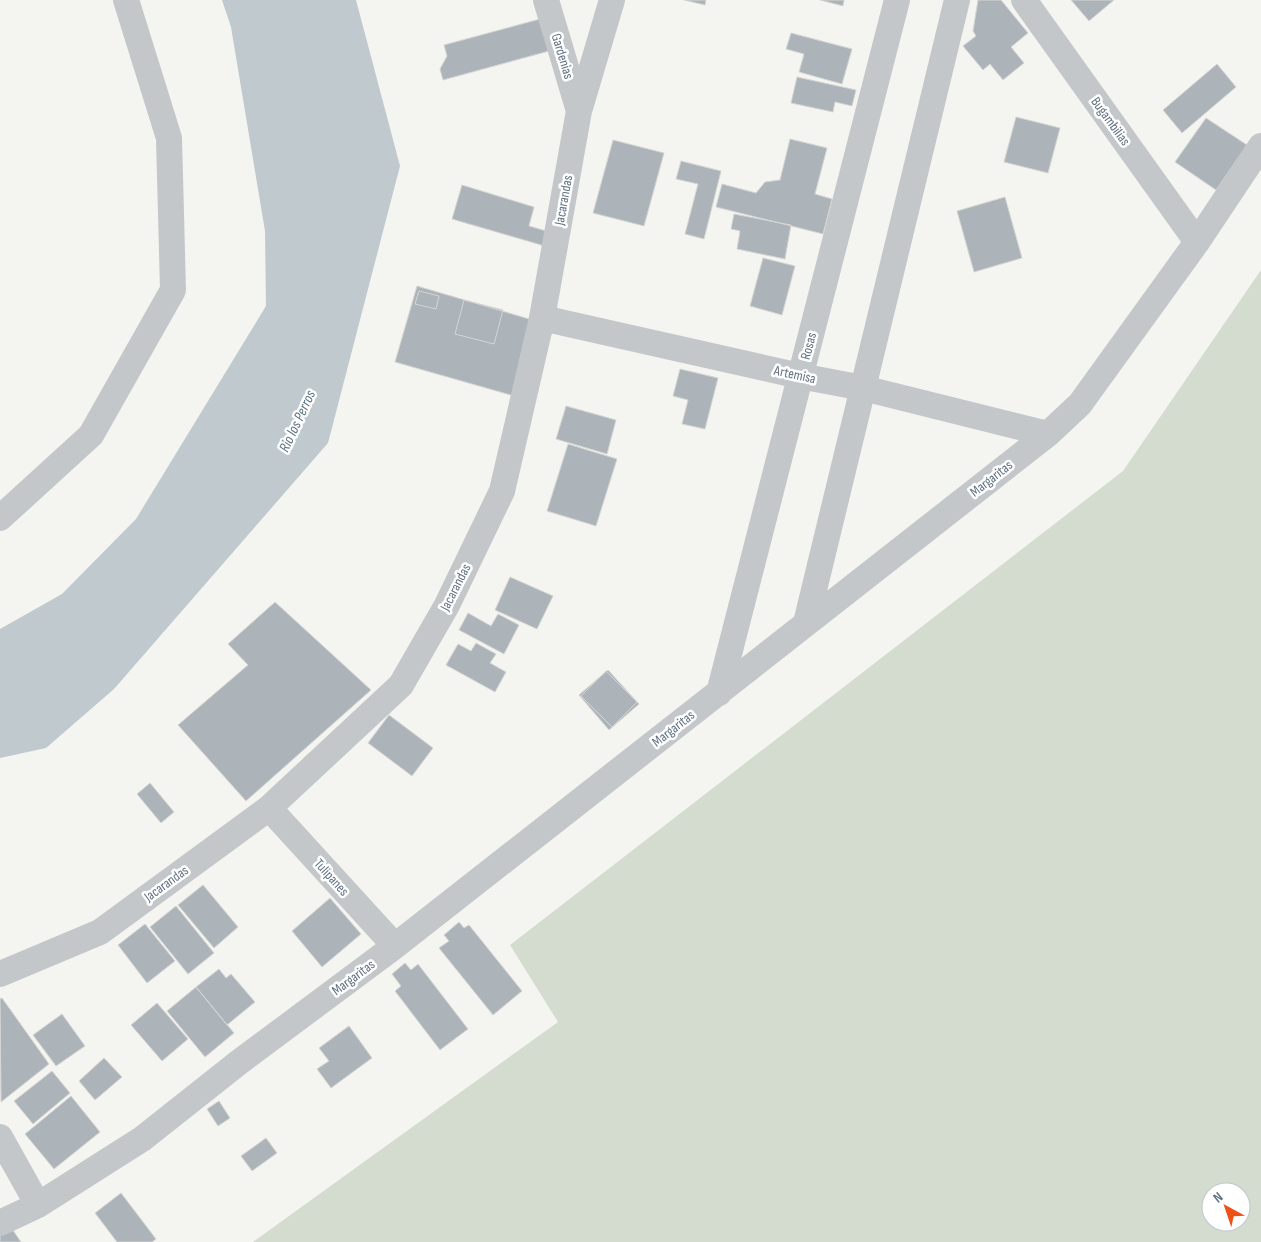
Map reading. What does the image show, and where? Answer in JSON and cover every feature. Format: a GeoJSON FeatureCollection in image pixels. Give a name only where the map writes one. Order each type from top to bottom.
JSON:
{"type":"FeatureCollection","features":[{"type":"Feature","properties":{"kind":"street"},"geometry":{"type":"LineString","coordinates":[[0,518],[91,435],[173,290],[169,138],[126,0]]}},
{"type":"Feature","properties":{"kind":"street","name":"Gardenias"},"geometry":{"type":"LineString","coordinates":[[546,0],[580,111]]}},
{"type":"Feature","properties":{"kind":"street","name":"Jacarandas"},"geometry":{"type":"LineString","coordinates":[[0,974],[100,932],[269,808],[401,685],[446,605],[502,491],[542,318],[580,111],[612,0]]}},
{"type":"Feature","properties":{"kind":"street","name":"Rosas"},"geometry":{"type":"LineString","coordinates":[[719,692],[898,0]]}},
{"type":"Feature","properties":{"kind":"street"},"geometry":{"type":"LineString","coordinates":[[806,623],[957,0]]}},
{"type":"Feature","properties":{"kind":"street","name":"Bugambilias"},"geometry":{"type":"LineString","coordinates":[[1024,0],[1197,242]]}},
{"type":"Feature","properties":{"kind":"street","name":"Margaritas"},"geometry":{"type":"LineString","coordinates":[[0,1223],[38,1205],[142,1139],[238,1063],[395,946],[1048,434],[1080,404],[1197,242],[1261,146]]}},
{"type":"Feature","properties":{"kind":"street","name":"Artemisa"},"geometry":{"type":"LineString","coordinates":[[542,318],[800,376],[863,388],[1048,434]]}},
{"type":"Feature","properties":{"kind":"street","name":"Tulipanes"},"geometry":{"type":"LineString","coordinates":[[269,808],[395,946]]}},
{"type":"Feature","properties":{"kind":"street"},"geometry":{"type":"LineString","coordinates":[[0,1137],[38,1205]]}},
{"type":"Feature","properties":{"kind":"shaded area"},"geometry":{"type":"Polygon","coordinates":[[[1261,270],[1261,1242],[253,1242],[558,1022],[510,945],[1123,471],[1261,270]]]}},
{"type":"Feature","properties":{"kind":"water","name":"Rio los Perros"},"geometry":{"type":"Polygon","coordinates":[[[222,0],[356,0],[400,166],[328,443],[114,689],[46,748],[0,758],[0,629],[62,594],[136,519],[266,306],[265,231],[231,27],[222,0]]]}},
{"type":"Feature","properties":{"kind":"building"},"geometry":{"type":"Polygon","coordinates":[[[684,0],[706,0],[705,5],[684,0]]]}},
{"type":"Feature","properties":{"kind":"building"},"geometry":{"type":"Polygon","coordinates":[[[820,0],[844,0],[843,6],[820,0]]]}},
{"type":"Feature","properties":{"kind":"building"},"geometry":{"type":"Polygon","coordinates":[[[978,0],[1001,0],[1028,33],[1011,47],[1024,63],[1003,80],[990,64],[983,70],[963,46],[976,36],[973,31],[978,0]]]}},
{"type":"Feature","properties":{"kind":"building"},"geometry":{"type":"Polygon","coordinates":[[[1071,0],[1114,0],[1089,21],[1071,0]]]}},
{"type":"Feature","properties":{"kind":"building"},"geometry":{"type":"Polygon","coordinates":[[[540,19],[549,51],[443,80],[440,69],[447,56],[444,45],[540,19]]]}},
{"type":"Feature","properties":{"kind":"building"},"geometry":{"type":"Polygon","coordinates":[[[791,33],[852,49],[842,84],[799,72],[804,54],[786,49],[791,33]]]}},
{"type":"Feature","properties":{"kind":"building"},"geometry":{"type":"Polygon","coordinates":[[[1217,64],[1236,87],[1182,133],[1163,110],[1217,64]]]}},
{"type":"Feature","properties":{"kind":"building"},"geometry":{"type":"Polygon","coordinates":[[[797,77],[856,90],[852,106],[835,102],[833,112],[791,103],[797,77]]]}},
{"type":"Feature","properties":{"kind":"building"},"geometry":{"type":"Polygon","coordinates":[[[1016,117],[1060,128],[1048,173],[1004,162],[1016,117]]]}},
{"type":"Feature","properties":{"kind":"building"},"geometry":{"type":"Polygon","coordinates":[[[1206,118],[1247,145],[1216,190],[1175,162],[1206,118]]]}},
{"type":"Feature","properties":{"kind":"building"},"geometry":{"type":"Polygon","coordinates":[[[790,139],[827,148],[815,194],[832,199],[823,234],[716,207],[722,184],[756,193],[765,182],[780,180],[790,139]]]}},
{"type":"Feature","properties":{"kind":"building"},"geometry":{"type":"Polygon","coordinates":[[[613,140],[664,153],[644,226],[593,213],[613,140]]]}},
{"type":"Feature","properties":{"kind":"building"},"geometry":{"type":"Polygon","coordinates":[[[681,161],[721,171],[704,239],[685,234],[698,184],[676,179],[681,161]]]}},
{"type":"Feature","properties":{"kind":"building"},"geometry":{"type":"Polygon","coordinates":[[[462,185],[534,207],[529,226],[553,233],[548,247],[452,219],[462,185]]]}},
{"type":"Feature","properties":{"kind":"building"},"geometry":{"type":"Polygon","coordinates":[[[1005,197],[1022,258],[974,272],[957,211],[1005,197]]]}},
{"type":"Feature","properties":{"kind":"building"},"geometry":{"type":"Polygon","coordinates":[[[734,214],[791,225],[785,259],[737,249],[740,231],[731,229],[734,214]]]}},
{"type":"Feature","properties":{"kind":"building"},"geometry":{"type":"Polygon","coordinates":[[[763,258],[795,266],[782,315],[750,306],[763,258]]]}},
{"type":"Feature","properties":{"kind":"building"},"geometry":{"type":"Polygon","coordinates":[[[417,286],[536,321],[514,396],[395,362],[417,286]]]}},
{"type":"Feature","properties":{"kind":"building"},"geometry":{"type":"Polygon","coordinates":[[[419,291],[439,296],[436,309],[415,304],[419,291]]]}},
{"type":"Feature","properties":{"kind":"building"},"geometry":{"type":"Polygon","coordinates":[[[464,300],[503,310],[494,344],[455,334],[464,300]]]}},
{"type":"Feature","properties":{"kind":"building"},"geometry":{"type":"Polygon","coordinates":[[[680,369],[718,378],[705,429],[682,424],[688,400],[673,396],[680,369]]]}},
{"type":"Feature","properties":{"kind":"building"},"geometry":{"type":"Polygon","coordinates":[[[566,406],[616,420],[607,454],[556,439],[566,406]]]}},
{"type":"Feature","properties":{"kind":"building"},"geometry":{"type":"Polygon","coordinates":[[[568,444],[617,459],[596,526],[547,511],[568,444]]]}},
{"type":"Feature","properties":{"kind":"building"},"geometry":{"type":"Polygon","coordinates":[[[510,577],[553,596],[537,629],[495,610],[510,577]]]}},
{"type":"Feature","properties":{"kind":"building"},"geometry":{"type":"Polygon","coordinates":[[[275,602],[371,690],[246,801],[178,725],[248,665],[228,644],[275,602]]]}},
{"type":"Feature","properties":{"kind":"building"},"geometry":{"type":"Polygon","coordinates":[[[468,613],[491,626],[498,614],[519,625],[504,654],[459,630],[468,613]]]}},
{"type":"Feature","properties":{"kind":"building"},"geometry":{"type":"Polygon","coordinates":[[[476,643],[496,654],[490,663],[506,672],[495,692],[446,665],[458,644],[471,651],[476,643]]]}},
{"type":"Feature","properties":{"kind":"building"},"geometry":{"type":"Polygon","coordinates":[[[608,670],[639,704],[609,730],[579,695],[608,670]]]}},
{"type":"Feature","properties":{"kind":"building"},"geometry":{"type":"Polygon","coordinates":[[[606,671],[637,702],[612,727],[581,696],[606,671]]]}},
{"type":"Feature","properties":{"kind":"building"},"geometry":{"type":"Polygon","coordinates":[[[389,715],[433,748],[412,776],[368,743],[389,715]]]}},
{"type":"Feature","properties":{"kind":"building"},"geometry":{"type":"Polygon","coordinates":[[[150,783],[174,812],[161,823],[137,794],[150,783]]]}},
{"type":"Feature","properties":{"kind":"building"},"geometry":{"type":"Polygon","coordinates":[[[203,885],[238,927],[214,948],[178,905],[203,885]]]}},
{"type":"Feature","properties":{"kind":"building"},"geometry":{"type":"Polygon","coordinates":[[[330,898],[361,934],[322,967],[292,931],[330,898]]]}},
{"type":"Feature","properties":{"kind":"building"},"geometry":{"type":"Polygon","coordinates":[[[176,906],[214,953],[188,974],[150,927],[176,906]]]}},
{"type":"Feature","properties":{"kind":"building"},"geometry":{"type":"Polygon","coordinates":[[[459,922],[464,928],[469,925],[522,991],[493,1015],[439,948],[449,941],[444,935],[459,922]]]}},
{"type":"Feature","properties":{"kind":"building"},"geometry":{"type":"Polygon","coordinates":[[[145,924],[175,961],[147,983],[118,945],[145,924]]]}},
{"type":"Feature","properties":{"kind":"building"},"geometry":{"type":"Polygon","coordinates":[[[405,963],[411,970],[418,964],[468,1029],[440,1050],[395,991],[401,986],[392,974],[405,963]]]}},
{"type":"Feature","properties":{"kind":"building"},"geometry":{"type":"Polygon","coordinates":[[[219,969],[226,978],[231,974],[255,1002],[227,1025],[196,987],[219,969]]]}},
{"type":"Feature","properties":{"kind":"building"},"geometry":{"type":"Polygon","coordinates":[[[196,987],[234,1033],[205,1057],[167,1011],[196,987]]]}},
{"type":"Feature","properties":{"kind":"building"},"geometry":{"type":"Polygon","coordinates":[[[2,998],[49,1064],[1,1102],[0,999],[2,998]]]}},
{"type":"Feature","properties":{"kind":"building"},"geometry":{"type":"Polygon","coordinates":[[[157,1003],[188,1039],[162,1061],[131,1025],[157,1003]]]}},
{"type":"Feature","properties":{"kind":"building"},"geometry":{"type":"Polygon","coordinates":[[[62,1014],[85,1046],[56,1066],[33,1035],[62,1014]]]}},
{"type":"Feature","properties":{"kind":"building"},"geometry":{"type":"Polygon","coordinates":[[[349,1026],[372,1058],[331,1088],[317,1069],[329,1061],[319,1048],[349,1026]]]}},
{"type":"Feature","properties":{"kind":"building"},"geometry":{"type":"Polygon","coordinates":[[[104,1058],[122,1077],[95,1100],[79,1081],[104,1058]]]}},
{"type":"Feature","properties":{"kind":"building"},"geometry":{"type":"Polygon","coordinates":[[[52,1071],[70,1093],[33,1124],[14,1101],[52,1071]]]}},
{"type":"Feature","properties":{"kind":"building"},"geometry":{"type":"Polygon","coordinates":[[[71,1096],[100,1132],[54,1169],[25,1134],[71,1096]]]}},
{"type":"Feature","properties":{"kind":"building"},"geometry":{"type":"Polygon","coordinates":[[[219,1101],[230,1118],[218,1126],[207,1109],[219,1101]]]}},
{"type":"Feature","properties":{"kind":"building"},"geometry":{"type":"Polygon","coordinates":[[[266,1138],[277,1153],[252,1171],[241,1156],[266,1138]]]}},
{"type":"Feature","properties":{"kind":"building"},"geometry":{"type":"Polygon","coordinates":[[[121,1193],[156,1239],[152,1242],[117,1242],[95,1213],[121,1193]]]}},
{"type":"Feature","properties":{"kind":"building"},"geometry":{"type":"Polygon","coordinates":[[[10,1226],[21,1242],[0,1242],[0,1234],[10,1226]]]}}]}
